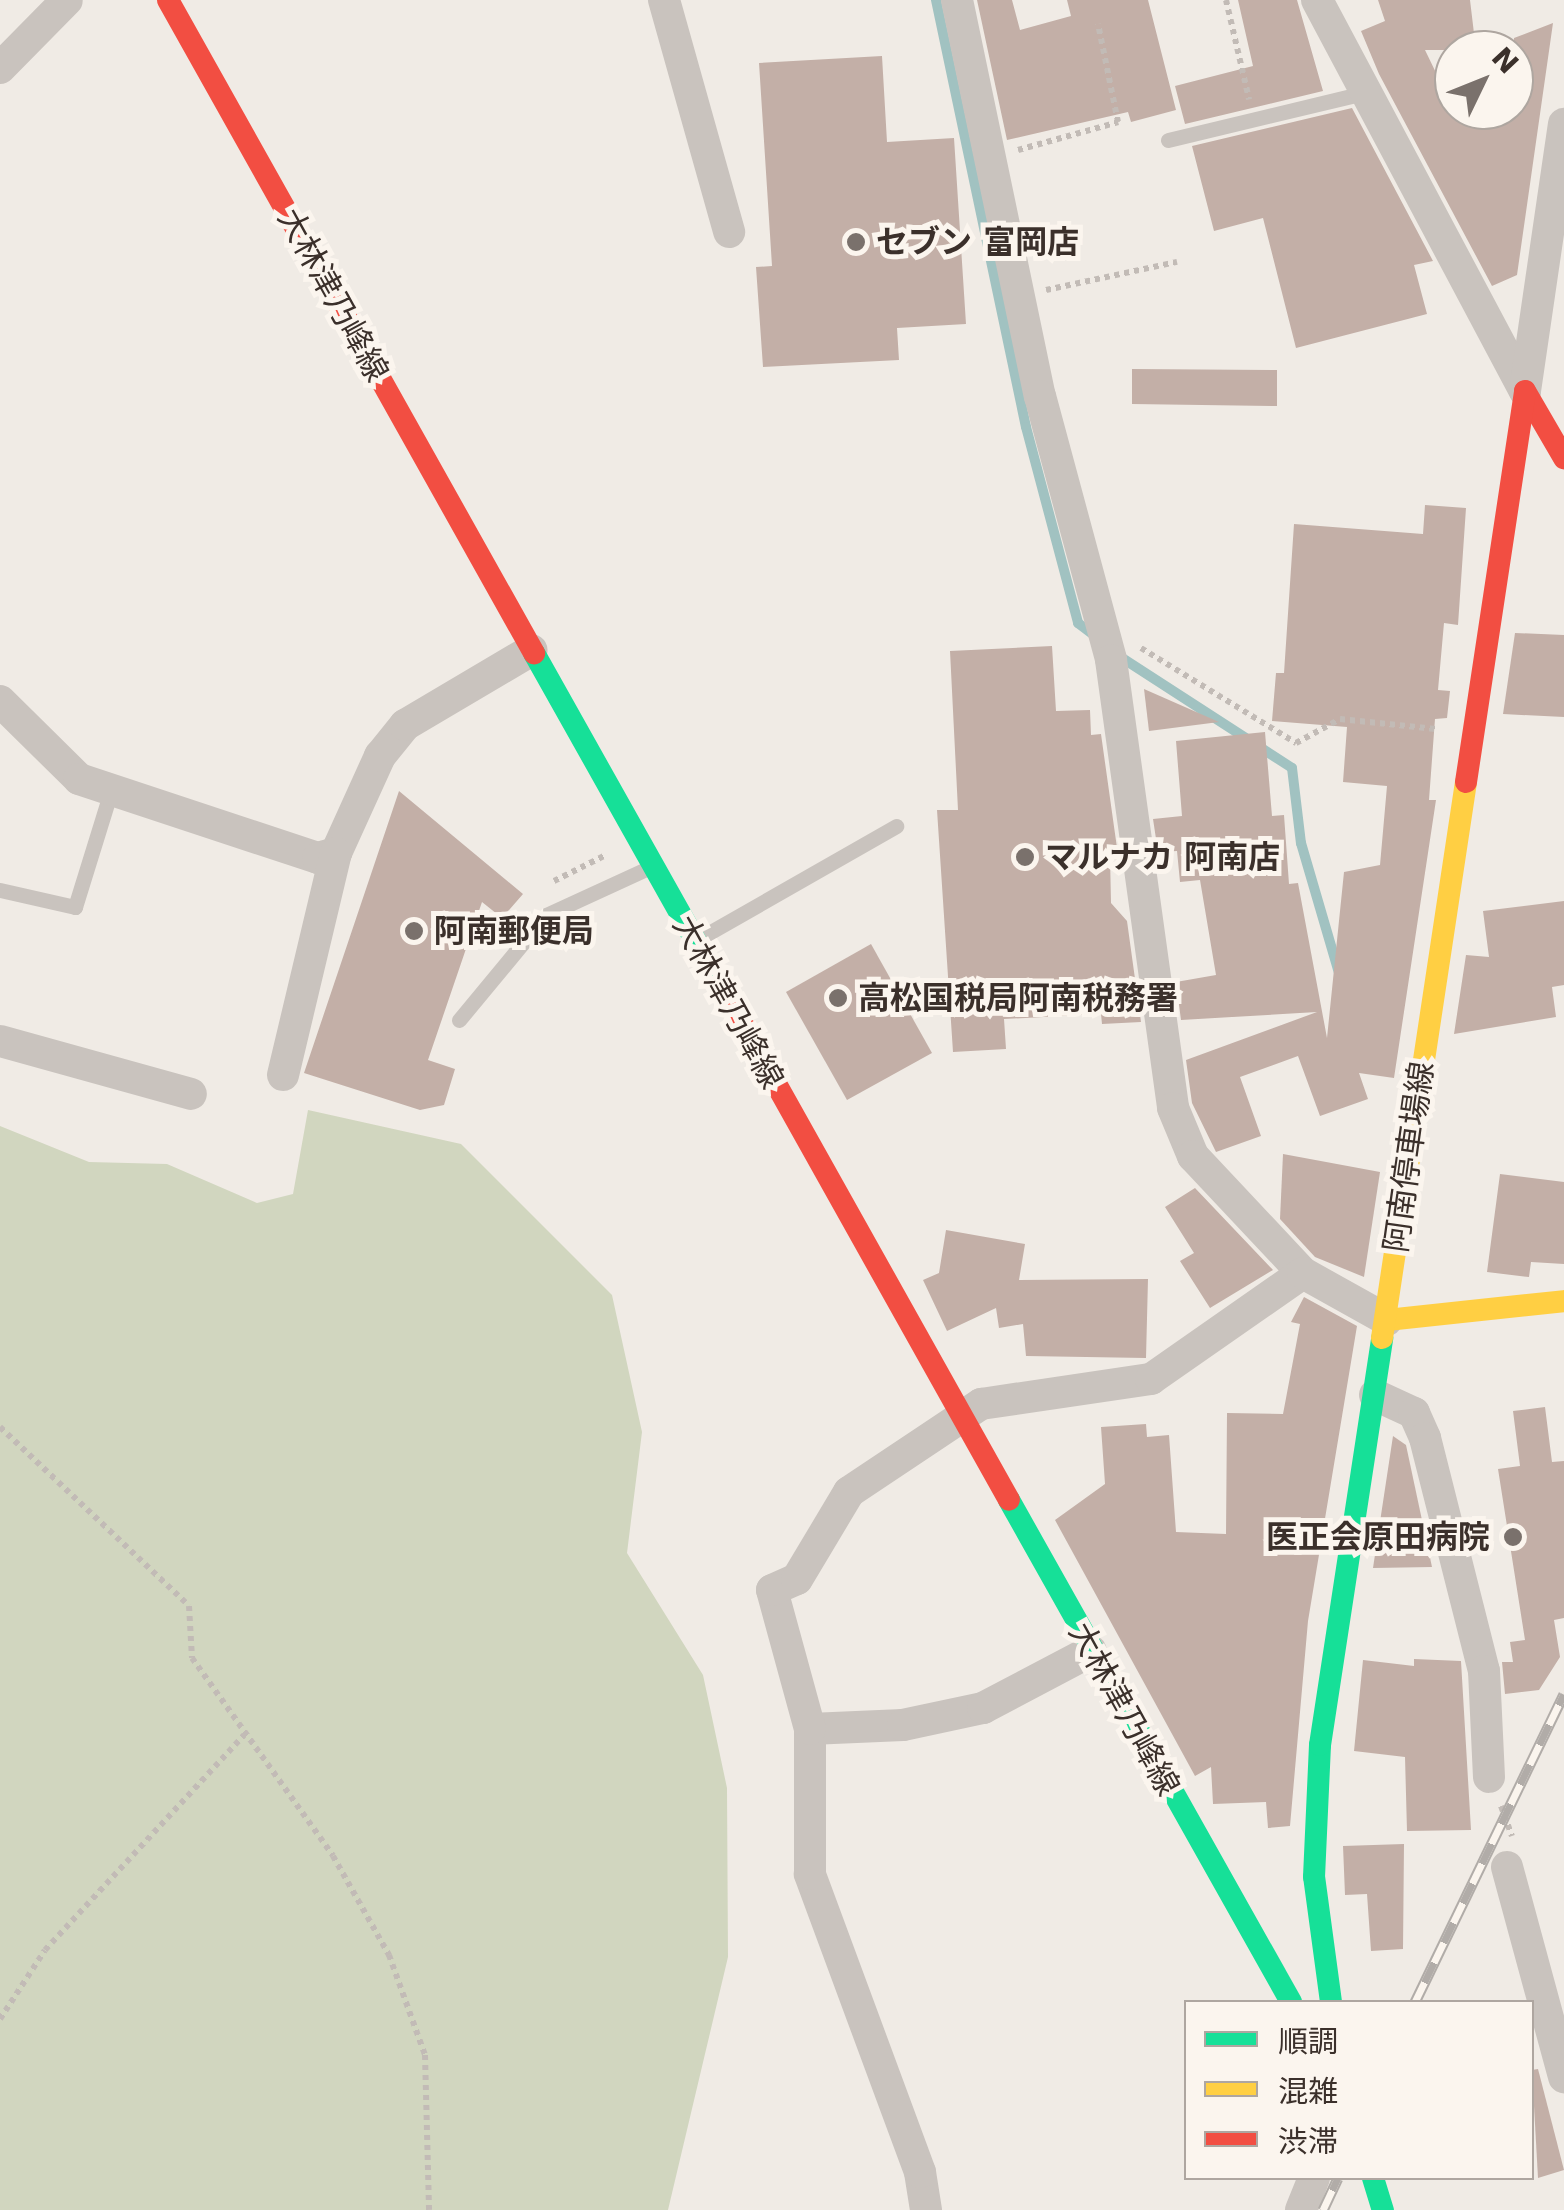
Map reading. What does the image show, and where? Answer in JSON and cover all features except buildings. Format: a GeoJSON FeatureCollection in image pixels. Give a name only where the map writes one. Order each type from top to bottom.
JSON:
{"type":"FeatureCollection","features":[{"type":"Feature","properties":{"kind":"main road","name":"大林津乃峰線"},"geometry":{"type":"LineString","coordinates":[[168,0],[1091,1651],[1291,2000]]}},
{"type":"Feature","properties":{"kind":"main road"},"geometry":{"type":"LineString","coordinates":[[1524,391],[1564,458]]}},
{"type":"Feature","properties":{"kind":"main road","name":"阿南停車場線"},"geometry":{"type":"LineString","coordinates":[[1331,2000],[1314,1876],[1320,1744],[1387,1320],[1524,391]]}},
{"type":"Feature","properties":{"kind":"main road"},"geometry":{"type":"LineString","coordinates":[[1387,1320],[1564,1301]]}},
{"type":"Feature","properties":{"kind":"main road"},"geometry":{"type":"LineString","coordinates":[[1374,2180],[1383,2210]]}},
{"type":"Feature","properties":{"kind":"street"},"geometry":{"type":"LineString","coordinates":[[0,68],[68,0]]}},
{"type":"Feature","properties":{"kind":"street"},"geometry":{"type":"LineString","coordinates":[[664,0],[729,232]]}},
{"type":"Feature","properties":{"kind":"street"},"geometry":{"type":"LineString","coordinates":[[956,0],[1019,296],[1105,639],[1173,1108],[1192,1156],[1304,1274],[1387,1320]]}},
{"type":"Feature","properties":{"kind":"street"},"geometry":{"type":"LineString","coordinates":[[1317,0],[1524,391]]}},
{"type":"Feature","properties":{"kind":"street"},"geometry":{"type":"LineString","coordinates":[[1524,391],[1564,124]]}},
{"type":"Feature","properties":{"kind":"street"},"geometry":{"type":"LineString","coordinates":[[283,1075],[336,852],[380,756],[405,726],[532,650]]}},
{"type":"Feature","properties":{"kind":"street"},"geometry":{"type":"LineString","coordinates":[[0,701],[69,772],[111,791],[318,858],[336,852]]}},
{"type":"Feature","properties":{"kind":"street"},"geometry":{"type":"LineString","coordinates":[[0,1041],[191,1094]]}},
{"type":"Feature","properties":{"kind":"street"},"geometry":{"type":"LineString","coordinates":[[926,2210],[920,2172],[810,1874],[810,1728],[772,1590],[797,1579],[849,1492],[962,1417],[998,1399],[1151,1379],[1304,1274]]}},
{"type":"Feature","properties":{"kind":"street"},"geometry":{"type":"LineString","coordinates":[[1375,1394],[1414,1414],[1425,1438],[1484,1671],[1488,1777]]}},
{"type":"Feature","properties":{"kind":"street"},"geometry":{"type":"LineString","coordinates":[[810,1728],[903,1724],[983,1708],[1091,1651]]}},
{"type":"Feature","properties":{"kind":"street"},"geometry":{"type":"LineString","coordinates":[[1507,1867],[1564,2077]]}},
{"type":"Feature","properties":{"kind":"street"},"geometry":{"type":"LineString","coordinates":[[1301,2210],[1313,2180]]}},
{"type":"Feature","properties":{"kind":"lane"},"geometry":{"type":"LineString","coordinates":[[1168,140],[1364,93]]}},
{"type":"Feature","properties":{"kind":"lane"},"geometry":{"type":"LineString","coordinates":[[0,890],[75,907],[111,791]]}},
{"type":"Feature","properties":{"kind":"lane"},"geometry":{"type":"LineString","coordinates":[[694,942],[896,826]]}},
{"type":"Feature","properties":{"kind":"lane"},"geometry":{"type":"LineString","coordinates":[[459,1020],[546,915],[652,866]]}},
{"type":"Feature","properties":{"kind":"path"},"geometry":{"type":"LineString","coordinates":[[1226,0],[1254,120]]}},
{"type":"Feature","properties":{"kind":"path"},"geometry":{"type":"LineString","coordinates":[[988,159],[1118,122],[1098,24]]}},
{"type":"Feature","properties":{"kind":"path"},"geometry":{"type":"LineString","coordinates":[[1019,296],[1177,262]]}},
{"type":"Feature","properties":{"kind":"path"},"geometry":{"type":"LineString","coordinates":[[1105,639],[1296,743],[1340,720],[1471,732]]}},
{"type":"Feature","properties":{"kind":"path"},"geometry":{"type":"LineString","coordinates":[[0,1427],[189,1606],[192,1658],[333,1856],[390,1955],[425,2055],[429,2210]]}},
{"type":"Feature","properties":{"kind":"path"},"geometry":{"type":"LineString","coordinates":[[0,2019],[46,1950],[244,1736]]}},
{"type":"Feature","properties":{"kind":"path"},"geometry":{"type":"LineString","coordinates":[[1488,1777],[1517,1848],[1507,1867]]}},
{"type":"Feature","properties":{"kind":"green space"},"geometry":{"type":"Polygon","coordinates":[[[308,1110],[461,1144],[612,1295],[642,1432],[627,1553],[703,1675],[727,1788],[728,1957],[668,2210],[0,2210],[0,1126],[89,1162],[167,1164],[257,1203],[293,1194],[308,1110]]]}},
{"type":"Feature","properties":{"kind":"waterway"},"geometry":{"type":"LineString","coordinates":[[936,0],[1026,427],[1078,623],[1095,636]]}},
{"type":"Feature","properties":{"kind":"waterway"},"geometry":{"type":"LineString","coordinates":[[1119,656],[1292,768],[1301,843],[1339,973]]}},
{"type":"Feature","properties":{"kind":"railway"},"geometry":{"type":"LineString","coordinates":[[1416,2000],[1564,1694]]}},
{"type":"Feature","properties":{"kind":"railway"},"geometry":{"type":"LineString","coordinates":[[1323,2210],[1337,2180]]}},
{"type":"Feature","properties":{"kind":"traffic: fast"},"geometry":{"type":"LineString","coordinates":[[534,653],[724,991]]}},
{"type":"Feature","properties":{"kind":"traffic: fast"},"geometry":{"type":"LineString","coordinates":[[1331,2000],[1314,1877],[1320,1745],[1382,1338]]}},
{"type":"Feature","properties":{"kind":"traffic: fast"},"geometry":{"type":"LineString","coordinates":[[1009,1500],[1290,2000]]}},
{"type":"Feature","properties":{"kind":"traffic: fast"},"geometry":{"type":"LineString","coordinates":[[1374,2180],[1383,2210]]}},
{"type":"Feature","properties":{"kind":"traffic: slow"},"geometry":{"type":"LineString","coordinates":[[1382,1338],[1466,782]]}},
{"type":"Feature","properties":{"kind":"traffic: slow"},"geometry":{"type":"LineString","coordinates":[[1387,1320],[1564,1301]]}},
{"type":"Feature","properties":{"kind":"traffic: jam"},"geometry":{"type":"LineString","coordinates":[[168,0],[534,653]]}},
{"type":"Feature","properties":{"kind":"traffic: jam"},"geometry":{"type":"LineString","coordinates":[[1525,391],[1564,458]]}},
{"type":"Feature","properties":{"kind":"traffic: jam"},"geometry":{"type":"LineString","coordinates":[[1466,782],[1525,391]]}},
{"type":"Feature","properties":{"kind":"traffic: jam"},"geometry":{"type":"LineString","coordinates":[[724,991],[1009,1500]]}},
{"type":"Feature","properties":{"kind":"place","name":"セブン 富岡店"},"geometry":{"type":"Point","coordinates":[856,242]}},
{"type":"Feature","properties":{"kind":"place","name":"マルナカ 阿南店"},"geometry":{"type":"Point","coordinates":[1025,857]}},
{"type":"Feature","properties":{"kind":"place","name":"阿南郵便局"},"geometry":{"type":"Point","coordinates":[414,931]}},
{"type":"Feature","properties":{"kind":"place","name":"高松国税局阿南税務署"},"geometry":{"type":"Point","coordinates":[838,998]}},
{"type":"Feature","properties":{"kind":"place","name":"医正会原田病院"},"geometry":{"type":"Point","coordinates":[1513,1537]}}]}
